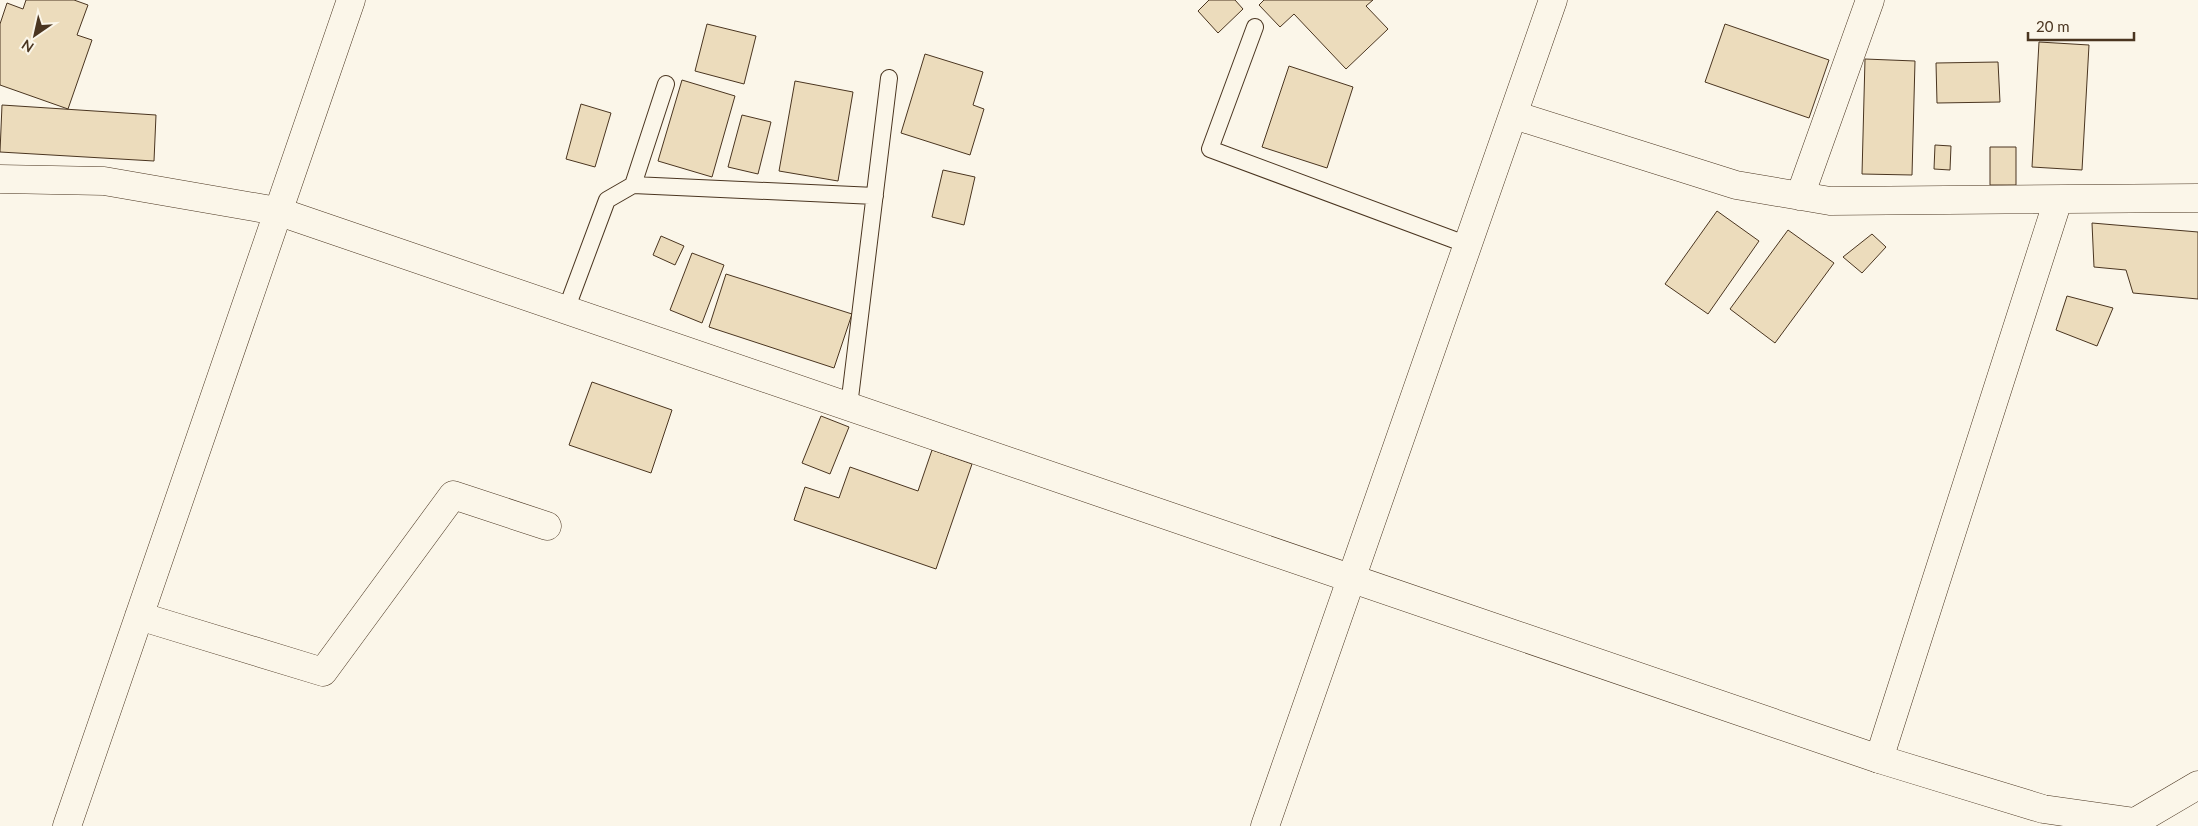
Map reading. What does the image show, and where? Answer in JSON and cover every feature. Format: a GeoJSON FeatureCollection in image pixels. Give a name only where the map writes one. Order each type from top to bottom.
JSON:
{"type":"FeatureCollection","features":[{"type":"Feature","properties":{"kind":"street"},"geometry":{"type":"LineString","coordinates":[[67,826],[351,0]]}},
{"type":"Feature","properties":{"kind":"street"},"geometry":{"type":"LineString","coordinates":[[1265,826],[1553,0]]}},
{"type":"Feature","properties":{"kind":"street"},"geometry":{"type":"LineString","coordinates":[[1800,196],[1870,0]]}},
{"type":"Feature","properties":{"kind":"street"},"geometry":{"type":"LineString","coordinates":[[1514,115],[1736,185],[1830,201],[2198,198]]}},
{"type":"Feature","properties":{"kind":"street"},"geometry":{"type":"LineString","coordinates":[[0,180],[104,181],[277,212],[1351,577],[1879,759],[2043,809],[2137,824],[2198,786]]}},
{"type":"Feature","properties":{"kind":"street"},"geometry":{"type":"LineString","coordinates":[[1879,759],[2058,200]]}},
{"type":"Feature","properties":{"kind":"street"},"geometry":{"type":"LineString","coordinates":[[139,616],[323,672],[453,495],[547,526]]}},
{"type":"Feature","properties":{"kind":"lane"},"geometry":{"type":"LineString","coordinates":[[1255,26],[1210,149],[1468,245]]}},
{"type":"Feature","properties":{"kind":"lane"},"geometry":{"type":"LineString","coordinates":[[849,406],[889,78]]}},
{"type":"Feature","properties":{"kind":"lane"},"geometry":{"type":"LineString","coordinates":[[633,185],[666,84]]}},
{"type":"Feature","properties":{"kind":"lane"},"geometry":{"type":"LineString","coordinates":[[566,310],[607,200],[633,185],[875,196]]}},
{"type":"Feature","properties":{"kind":"building"},"geometry":{"type":"Polygon","coordinates":[[[26,0],[74,0],[88,5],[77,35],[92,40],[68,109],[0,85],[0,24],[7,3],[23,9],[26,0]]]}},
{"type":"Feature","properties":{"kind":"building"},"geometry":{"type":"Polygon","coordinates":[[[1209,0],[1235,0],[1243,9],[1218,33],[1198,11],[1209,0]]]}},
{"type":"Feature","properties":{"kind":"building"},"geometry":{"type":"Polygon","coordinates":[[[1264,0],[1373,0],[1366,6],[1388,29],[1346,69],[1294,14],[1280,27],[1259,5],[1264,0]]]}},
{"type":"Feature","properties":{"kind":"building"},"geometry":{"type":"Polygon","coordinates":[[[707,24],[756,36],[744,84],[695,71],[707,24]]]}},
{"type":"Feature","properties":{"kind":"building"},"geometry":{"type":"Polygon","coordinates":[[[1725,24],[1829,60],[1809,118],[1705,82],[1725,24]]]}},
{"type":"Feature","properties":{"kind":"building"},"geometry":{"type":"Polygon","coordinates":[[[2039,42],[2089,45],[2082,170],[2032,167],[2039,42]]]}},
{"type":"Feature","properties":{"kind":"building"},"geometry":{"type":"Polygon","coordinates":[[[925,54],[983,72],[973,105],[984,109],[970,155],[901,133],[925,54]]]}},
{"type":"Feature","properties":{"kind":"building"},"geometry":{"type":"Polygon","coordinates":[[[1865,59],[1915,61],[1912,175],[1862,174],[1865,59]]]}},
{"type":"Feature","properties":{"kind":"building"},"geometry":{"type":"Polygon","coordinates":[[[1998,62],[2000,102],[1937,103],[1936,63],[1998,62]]]}},
{"type":"Feature","properties":{"kind":"building"},"geometry":{"type":"Polygon","coordinates":[[[1289,66],[1353,87],[1327,168],[1262,147],[1289,66]]]}},
{"type":"Feature","properties":{"kind":"building"},"geometry":{"type":"Polygon","coordinates":[[[682,80],[735,96],[712,177],[658,161],[682,80]]]}},
{"type":"Feature","properties":{"kind":"building"},"geometry":{"type":"Polygon","coordinates":[[[795,81],[853,92],[838,181],[779,171],[795,81]]]}},
{"type":"Feature","properties":{"kind":"building"},"geometry":{"type":"Polygon","coordinates":[[[581,104],[611,113],[595,167],[566,159],[581,104]]]}},
{"type":"Feature","properties":{"kind":"building"},"geometry":{"type":"Polygon","coordinates":[[[2,105],[156,115],[154,161],[0,152],[2,105]]]}},
{"type":"Feature","properties":{"kind":"building"},"geometry":{"type":"Polygon","coordinates":[[[742,115],[771,122],[758,174],[728,167],[742,115]]]}},
{"type":"Feature","properties":{"kind":"building"},"geometry":{"type":"Polygon","coordinates":[[[1935,145],[1951,146],[1950,170],[1934,169],[1935,145]]]}},
{"type":"Feature","properties":{"kind":"building"},"geometry":{"type":"Polygon","coordinates":[[[1990,147],[2016,147],[2016,185],[1990,185],[1990,147]]]}},
{"type":"Feature","properties":{"kind":"building"},"geometry":{"type":"Polygon","coordinates":[[[943,170],[975,177],[964,225],[932,217],[943,170]]]}},
{"type":"Feature","properties":{"kind":"building"},"geometry":{"type":"Polygon","coordinates":[[[1717,211],[1759,241],[1708,314],[1665,284],[1717,211]]]}},
{"type":"Feature","properties":{"kind":"building"},"geometry":{"type":"Polygon","coordinates":[[[2092,223],[2198,232],[2198,299],[2133,293],[2126,270],[2094,267],[2092,223]]]}},
{"type":"Feature","properties":{"kind":"building"},"geometry":{"type":"Polygon","coordinates":[[[1788,230],[1834,263],[1775,343],[1730,309],[1788,230]]]}},
{"type":"Feature","properties":{"kind":"building"},"geometry":{"type":"Polygon","coordinates":[[[1872,234],[1886,247],[1862,273],[1843,257],[1872,234]]]}},
{"type":"Feature","properties":{"kind":"building"},"geometry":{"type":"Polygon","coordinates":[[[661,236],[684,246],[675,265],[653,255],[661,236]]]}},
{"type":"Feature","properties":{"kind":"building"},"geometry":{"type":"Polygon","coordinates":[[[692,253],[724,265],[702,323],[670,310],[692,253]]]}},
{"type":"Feature","properties":{"kind":"building"},"geometry":{"type":"Polygon","coordinates":[[[726,274],[852,314],[834,368],[709,327],[726,274]]]}},
{"type":"Feature","properties":{"kind":"building"},"geometry":{"type":"Polygon","coordinates":[[[2067,296],[2113,308],[2097,346],[2056,330],[2067,296]]]}},
{"type":"Feature","properties":{"kind":"building"},"geometry":{"type":"Polygon","coordinates":[[[592,382],[672,410],[651,473],[569,445],[592,382]]]}},
{"type":"Feature","properties":{"kind":"building"},"geometry":{"type":"Polygon","coordinates":[[[821,416],[849,427],[830,474],[802,463],[821,416]]]}},
{"type":"Feature","properties":{"kind":"building"},"geometry":{"type":"Polygon","coordinates":[[[932,450],[972,464],[936,569],[794,520],[805,487],[839,498],[850,467],[918,491],[932,450]]]}}]}
